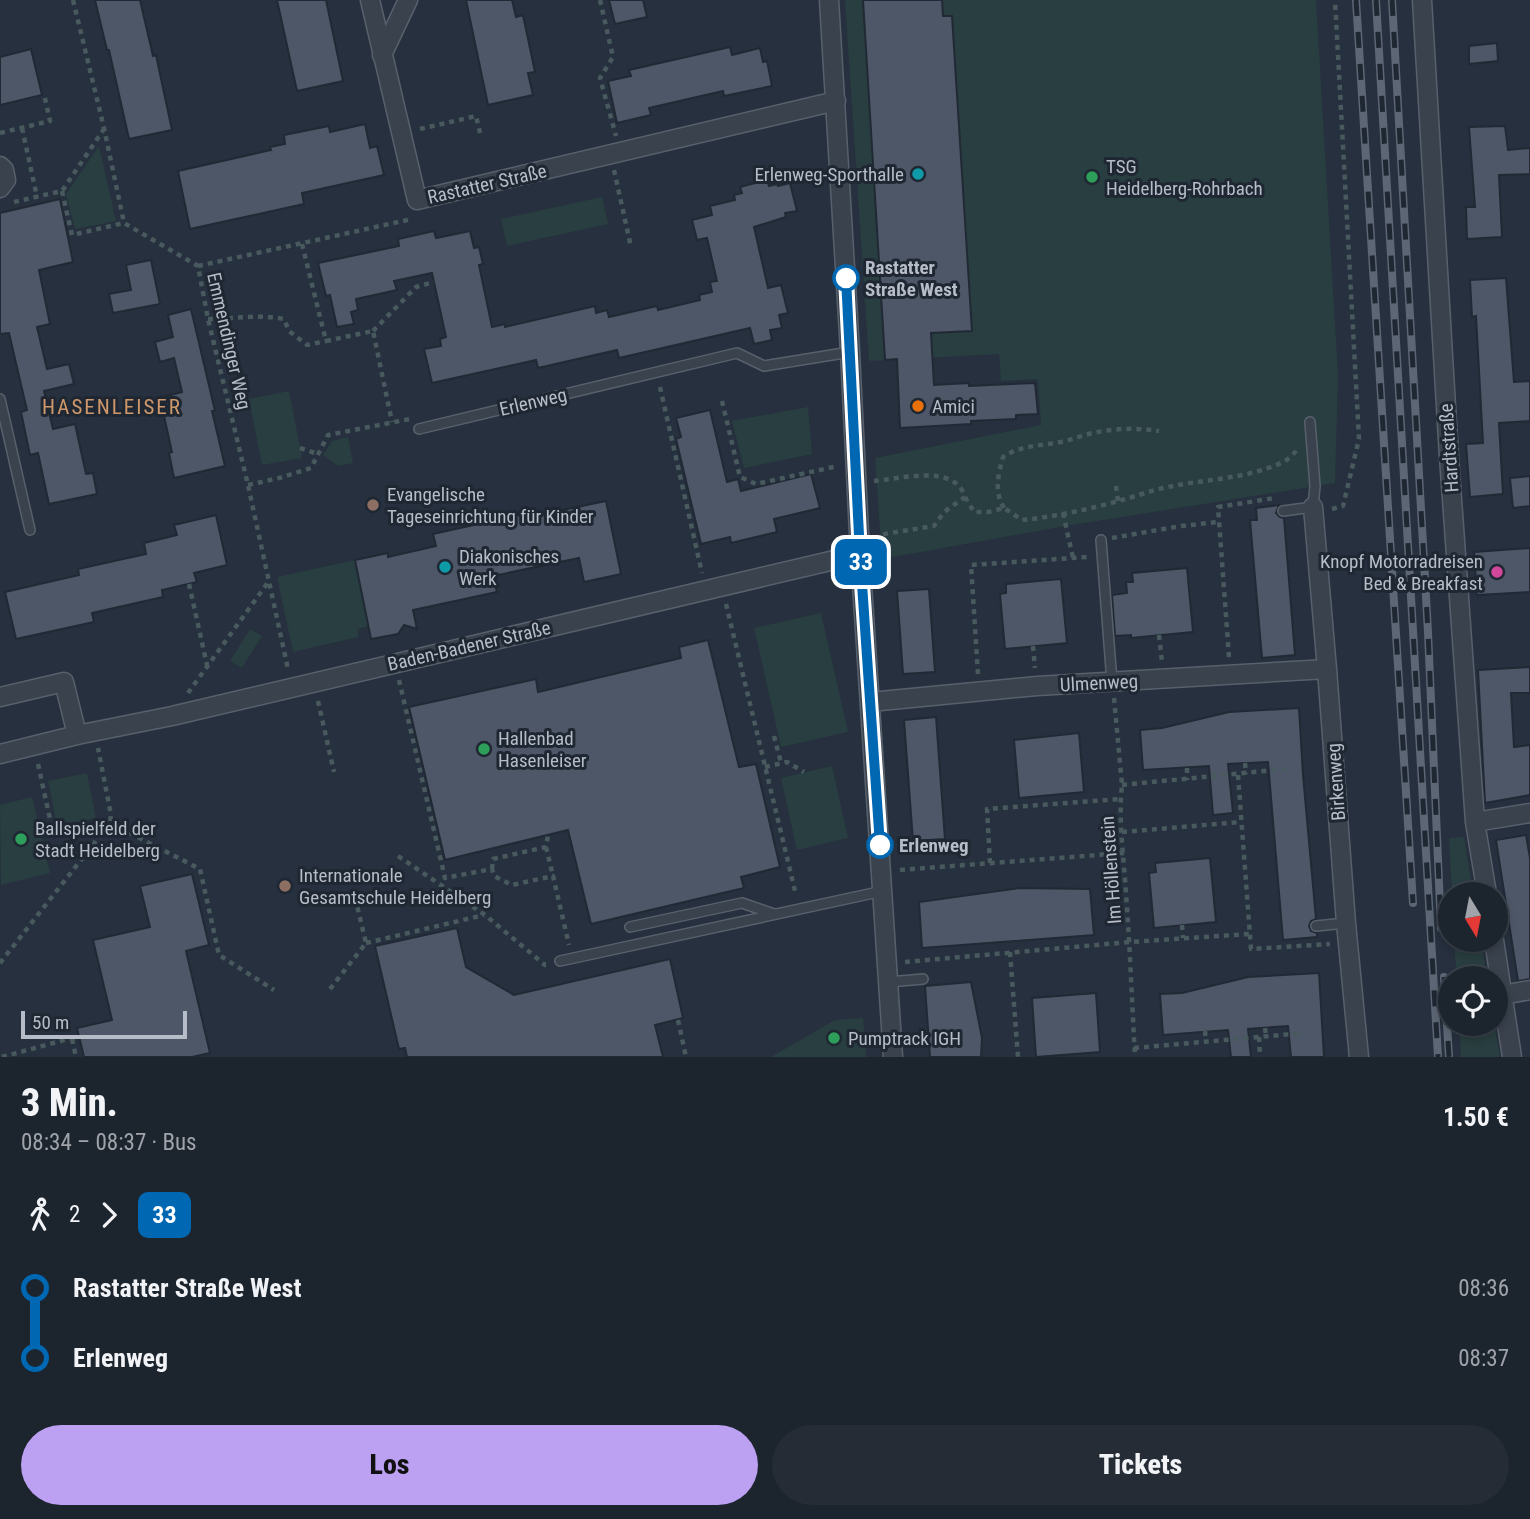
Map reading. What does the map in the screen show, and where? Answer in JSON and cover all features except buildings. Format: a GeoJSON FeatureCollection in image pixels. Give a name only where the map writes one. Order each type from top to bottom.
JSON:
{"type":"FeatureCollection","features":[{"type":"Feature","properties":{"kind":"street","name":"Rastatter Straße"},"geometry":{"type":"LineString","coordinates":[[370,0],[418,200],[836,102]]}},
{"type":"Feature","properties":{"kind":"street"},"geometry":{"type":"LineString","coordinates":[[382,55],[408,0]]}},
{"type":"Feature","properties":{"kind":"street"},"geometry":{"type":"LineString","coordinates":[[829,0],[860,546],[894,1057]]}},
{"type":"Feature","properties":{"kind":"street","name":"Hardtstraße"},"geometry":{"type":"LineString","coordinates":[[1422,0],[1450,470],[1475,822],[1485,882]]}},
{"type":"Feature","properties":{"kind":"street"},"geometry":{"type":"LineString","coordinates":[[0,166],[4,170],[6,180],[0,188]]}},
{"type":"Feature","properties":{"kind":"street","name":"Birkenweg"},"geometry":{"type":"LineString","coordinates":[[1314,504],[1359,1057]]}},
{"type":"Feature","properties":{"kind":"street","name":"Baden-Badener Straße"},"geometry":{"type":"LineString","coordinates":[[0,754],[714,589],[860,546]]}},
{"type":"Feature","properties":{"kind":"street","name":"Ulmenweg"},"geometry":{"type":"LineString","coordinates":[[870,702],[979,691],[1327,669]]}},
{"type":"Feature","properties":{"kind":"street"},"geometry":{"type":"LineString","coordinates":[[0,696],[64,682],[86,734]]}},
{"type":"Feature","properties":{"kind":"street"},"geometry":{"type":"LineString","coordinates":[[1475,822],[1530,813]]}},
{"type":"Feature","properties":{"kind":"street"},"geometry":{"type":"LineString","coordinates":[[1508,994],[1530,990]]}},
{"type":"Feature","properties":{"kind":"street"},"geometry":{"type":"LineString","coordinates":[[1508,1032],[1512,1057]]}},
{"type":"Feature","properties":{"kind":"lane","name":"Erlenweg"},"geometry":{"type":"LineString","coordinates":[[419,429],[737,354],[764,366],[850,352]]}},
{"type":"Feature","properties":{"kind":"lane"},"geometry":{"type":"LineString","coordinates":[[0,399],[30,530]]}},
{"type":"Feature","properties":{"kind":"lane"},"geometry":{"type":"LineString","coordinates":[[1283,511],[1314,504],[1310,422]]}},
{"type":"Feature","properties":{"kind":"lane"},"geometry":{"type":"LineString","coordinates":[[1101,540],[1112,682]]}},
{"type":"Feature","properties":{"kind":"lane"},"geometry":{"type":"LineString","coordinates":[[560,961],[883,891]]}},
{"type":"Feature","properties":{"kind":"lane"},"geometry":{"type":"LineString","coordinates":[[630,927],[742,903],[776,914]]}},
{"type":"Feature","properties":{"kind":"lane"},"geometry":{"type":"LineString","coordinates":[[1316,926],[1346,923]]}},
{"type":"Feature","properties":{"kind":"lane"},"geometry":{"type":"LineString","coordinates":[[888,982],[923,979]]}},
{"type":"Feature","properties":{"kind":"path"},"geometry":{"type":"LineString","coordinates":[[62,191],[72,234],[124,223],[73,0]]}},
{"type":"Feature","properties":{"kind":"path"},"geometry":{"type":"LineString","coordinates":[[600,0],[613,57],[600,78],[631,247]]}},
{"type":"Feature","properties":{"kind":"path"},"geometry":{"type":"LineString","coordinates":[[1230,675],[1218,507],[1314,504],[1343,506],[1359,439],[1335,0]]}},
{"type":"Feature","properties":{"kind":"path"},"geometry":{"type":"LineString","coordinates":[[0,133],[50,121],[44,94]]}},
{"type":"Feature","properties":{"kind":"path"},"geometry":{"type":"LineString","coordinates":[[401,134],[477,116],[481,137]]}},
{"type":"Feature","properties":{"kind":"path"},"geometry":{"type":"LineString","coordinates":[[22,128],[37,197]]}},
{"type":"Feature","properties":{"kind":"path"},"geometry":{"type":"LineString","coordinates":[[12,203],[62,191],[104,128]]}},
{"type":"Feature","properties":{"kind":"path"},"geometry":{"type":"LineString","coordinates":[[198,266],[420,217],[418,200]]}},
{"type":"Feature","properties":{"kind":"path","name":"Emmendinger Weg"},"geometry":{"type":"LineString","coordinates":[[124,223],[198,266],[292,687]]}},
{"type":"Feature","properties":{"kind":"path"},"geometry":{"type":"LineString","coordinates":[[302,244],[326,341]]}},
{"type":"Feature","properties":{"kind":"path"},"geometry":{"type":"LineString","coordinates":[[208,319],[268,316],[284,318],[289,331],[307,345],[373,331],[416,286],[434,282]]}},
{"type":"Feature","properties":{"kind":"path"},"geometry":{"type":"LineString","coordinates":[[373,331],[392,422]]}},
{"type":"Feature","properties":{"kind":"path"},"geometry":{"type":"LineString","coordinates":[[657,373],[714,589],[732,633],[799,909]]}},
{"type":"Feature","properties":{"kind":"path"},"geometry":{"type":"LineString","coordinates":[[722,401],[740,477],[756,484],[856,462]]}},
{"type":"Feature","properties":{"kind":"path"},"geometry":{"type":"LineString","coordinates":[[248,485],[310,468],[328,435],[416,417],[419,429]]}},
{"type":"Feature","properties":{"kind":"path"},"geometry":{"type":"LineString","coordinates":[[1159,431],[1141,428],[1100,432],[1010,452],[1003,457],[997,488],[999,499],[1004,508],[1022,520],[1043,518],[1167,487],[1236,476],[1283,462],[1296,450],[1301,429],[1310,422]]}},
{"type":"Feature","properties":{"kind":"path"},"geometry":{"type":"LineString","coordinates":[[300,448],[318,454]]}},
{"type":"Feature","properties":{"kind":"path"},"geometry":{"type":"LineString","coordinates":[[857,482],[926,474],[955,481],[962,488],[974,512],[1004,508]]}},
{"type":"Feature","properties":{"kind":"path"},"geometry":{"type":"LineString","coordinates":[[1116,486],[1118,501]]}},
{"type":"Feature","properties":{"kind":"path"},"geometry":{"type":"LineString","coordinates":[[860,546],[934,526],[944,512],[965,497]]}},
{"type":"Feature","properties":{"kind":"path"},"geometry":{"type":"LineString","coordinates":[[1063,513],[1073,558]]}},
{"type":"Feature","properties":{"kind":"path"},"geometry":{"type":"LineString","coordinates":[[1101,540],[1219,522]]}},
{"type":"Feature","properties":{"kind":"path"},"geometry":{"type":"LineString","coordinates":[[979,691],[971,565],[1102,556]]}},
{"type":"Feature","properties":{"kind":"path"},"geometry":{"type":"LineString","coordinates":[[172,716],[269,580]]}},
{"type":"Feature","properties":{"kind":"path"},"geometry":{"type":"LineString","coordinates":[[189,584],[207,666]]}},
{"type":"Feature","properties":{"kind":"path"},"geometry":{"type":"LineString","coordinates":[[395,663],[445,878],[492,869]]}},
{"type":"Feature","properties":{"kind":"path"},"geometry":{"type":"LineString","coordinates":[[313,682],[334,772]]}},
{"type":"Feature","properties":{"kind":"path","name":"Im Höllenstein"},"geometry":{"type":"LineString","coordinates":[[1112,682],[1122,785],[1120,799],[1135,1057]]}},
{"type":"Feature","properties":{"kind":"path"},"geometry":{"type":"LineString","coordinates":[[0,963],[110,822],[111,815],[86,734]]}},
{"type":"Feature","properties":{"kind":"path"},"geometry":{"type":"LineString","coordinates":[[774,736],[781,763]]}},
{"type":"Feature","properties":{"kind":"path"},"geometry":{"type":"LineString","coordinates":[[34,746],[53,833],[110,822],[200,869],[219,956],[274,990]]}},
{"type":"Feature","properties":{"kind":"path"},"geometry":{"type":"LineString","coordinates":[[765,766],[787,762],[804,772]]}},
{"type":"Feature","properties":{"kind":"path"},"geometry":{"type":"LineString","coordinates":[[1245,763],[1246,774]]}},
{"type":"Feature","properties":{"kind":"path"},"geometry":{"type":"LineString","coordinates":[[1186,768],[1187,780]]}},
{"type":"Feature","properties":{"kind":"path"},"geometry":{"type":"LineString","coordinates":[[1122,785],[1285,769]]}},
{"type":"Feature","properties":{"kind":"path"},"geometry":{"type":"LineString","coordinates":[[1238,775],[1251,949],[1348,943]]}},
{"type":"Feature","properties":{"kind":"path"},"geometry":{"type":"LineString","coordinates":[[990,863],[987,809],[1120,799]]}},
{"type":"Feature","properties":{"kind":"path"},"geometry":{"type":"LineString","coordinates":[[1122,832],[1241,822]]}},
{"type":"Feature","properties":{"kind":"path"},"geometry":{"type":"LineString","coordinates":[[548,835],[547,847],[572,959]]}},
{"type":"Feature","properties":{"kind":"path"},"geometry":{"type":"LineString","coordinates":[[547,847],[493,859],[492,869],[494,876],[512,885],[553,876]]}},
{"type":"Feature","properties":{"kind":"path"},"geometry":{"type":"LineString","coordinates":[[882,871],[1124,853]]}},
{"type":"Feature","properties":{"kind":"path"},"geometry":{"type":"LineString","coordinates":[[398,856],[485,915],[545,965],[560,961]]}},
{"type":"Feature","properties":{"kind":"path"},"geometry":{"type":"LineString","coordinates":[[353,890],[366,943]]}},
{"type":"Feature","properties":{"kind":"path"},"geometry":{"type":"LineString","coordinates":[[330,989],[366,943],[485,915]]}},
{"type":"Feature","properties":{"kind":"path"},"geometry":{"type":"LineString","coordinates":[[1182,925],[1183,938]]}},
{"type":"Feature","properties":{"kind":"path"},"geometry":{"type":"LineString","coordinates":[[887,964],[1249,934]]}},
{"type":"Feature","properties":{"kind":"path"},"geometry":{"type":"LineString","coordinates":[[1010,952],[1018,1057]]}},
{"type":"Feature","properties":{"kind":"path"},"geometry":{"type":"LineString","coordinates":[[678,1020],[686,1057]]}},
{"type":"Feature","properties":{"kind":"path"},"geometry":{"type":"LineString","coordinates":[[1265,1028],[1266,1036]]}},
{"type":"Feature","properties":{"kind":"path"},"geometry":{"type":"LineString","coordinates":[[1205,1031],[1206,1042]]}},
{"type":"Feature","properties":{"kind":"path"},"geometry":{"type":"LineString","coordinates":[[1134,1048],[1304,1033]]}},
{"type":"Feature","properties":{"kind":"path"},"geometry":{"type":"LineString","coordinates":[[2,1057],[79,1036]]}},
{"type":"Feature","properties":{"kind":"path"},"geometry":{"type":"LineString","coordinates":[[1259,1037],[1260,1057]]}},
{"type":"Feature","properties":{"kind":"path"},"geometry":{"type":"LineString","coordinates":[[72,1039],[76,1057]]}},
{"type":"Feature","properties":{"kind":"green space","name":"TSG Heidelberg-Rohrbach"},"geometry":{"type":"Polygon","coordinates":[[[845,0],[1316,0],[1338,375],[1335,483],[1066,526],[882,559],[875,458],[1041,425],[1038,379],[1001,381],[999,354],[869,361],[845,0]]]}},
{"type":"Feature","properties":{"kind":"green space"},"geometry":{"type":"Polygon","coordinates":[[[99,146],[116,221],[75,229],[66,194],[99,146]]]}},
{"type":"Feature","properties":{"kind":"green space"},"geometry":{"type":"Polygon","coordinates":[[[602,197],[608,224],[507,246],[501,219],[602,197]]]}},
{"type":"Feature","properties":{"kind":"green space"},"geometry":{"type":"Polygon","coordinates":[[[289,391],[302,458],[262,465],[249,399],[289,391]]]}},
{"type":"Feature","properties":{"kind":"green space"},"geometry":{"type":"Polygon","coordinates":[[[808,407],[812,454],[744,468],[732,421],[808,407]]]}},
{"type":"Feature","properties":{"kind":"green space"},"geometry":{"type":"Polygon","coordinates":[[[348,437],[353,463],[338,466],[323,455],[332,441],[348,437]]]}},
{"type":"Feature","properties":{"kind":"green space"},"geometry":{"type":"Polygon","coordinates":[[[355,560],[369,626],[358,629],[358,637],[293,652],[277,577],[355,560]]]}},
{"type":"Feature","properties":{"kind":"green space"},"geometry":{"type":"Polygon","coordinates":[[[821,613],[848,732],[781,747],[754,628],[821,613]]]}},
{"type":"Feature","properties":{"kind":"green space"},"geometry":{"type":"Polygon","coordinates":[[[250,629],[262,636],[242,668],[230,661],[250,629]]]}},
{"type":"Feature","properties":{"kind":"green space"},"geometry":{"type":"Polygon","coordinates":[[[832,766],[848,838],[797,850],[781,778],[832,766]]]}},
{"type":"Feature","properties":{"kind":"green space"},"geometry":{"type":"Polygon","coordinates":[[[87,773],[96,818],[57,826],[48,781],[87,773]]]}},
{"type":"Feature","properties":{"kind":"green space","name":"Ballspielfeld der Stadt Heidelberg"},"geometry":{"type":"Polygon","coordinates":[[[32,797],[50,873],[1,885],[0,805],[32,797]]]}},
{"type":"Feature","properties":{"kind":"green space"},"geometry":{"type":"Polygon","coordinates":[[[1464,837],[1471,882],[1451,882],[1449,838],[1464,837]]]}},
{"type":"Feature","properties":{"kind":"green space"},"geometry":{"type":"Polygon","coordinates":[[[1455,952],[1483,952],[1485,966],[1456,966],[1455,952]]]}},
{"type":"Feature","properties":{"kind":"green space","name":"Pumptrack IGH"},"geometry":{"type":"Polygon","coordinates":[[[863,1018],[866,1057],[771,1057],[835,1020],[863,1018]]]}},
{"type":"Feature","properties":{"kind":"green space"},"geometry":{"type":"Polygon","coordinates":[[[1460,1036],[1496,1036],[1500,1057],[1461,1057],[1460,1036]]]}},
{"type":"Feature","properties":{"kind":"railway"},"geometry":{"type":"LineString","coordinates":[[1356,0],[1413,903]]}},
{"type":"Feature","properties":{"kind":"railway"},"geometry":{"type":"LineString","coordinates":[[1376,0],[1438,1057]]}},
{"type":"Feature","properties":{"kind":"railway"},"geometry":{"type":"LineString","coordinates":[[1392,0],[1428,632],[1439,882]]}},
{"type":"Feature","properties":{"kind":"railway"},"geometry":{"type":"LineString","coordinates":[[1448,1036],[1449,1057]]}},
{"type":"Feature","properties":{"kind":"bus line","name":"33"},"geometry":{"type":"LineString","coordinates":[[846,278],[860,555],[880,845]]}},
{"type":"Feature","properties":{"kind":"place","name":"Erlenweg-Sporthalle"},"geometry":{"type":"Point","coordinates":[918,174]}},
{"type":"Feature","properties":{"kind":"place","name":"TSG Heidelberg-Rohrbach"},"geometry":{"type":"Point","coordinates":[1092,177]}},
{"type":"Feature","properties":{"kind":"place","name":"Rastatter Straße West"},"geometry":{"type":"Point","coordinates":[846,278]}},
{"type":"Feature","properties":{"kind":"place","name":"Amici"},"geometry":{"type":"Point","coordinates":[918,406]}},
{"type":"Feature","properties":{"kind":"place","name":"Evangelische Tageseinrichtung für Kinder"},"geometry":{"type":"Point","coordinates":[373,505]}},
{"type":"Feature","properties":{"kind":"place","name":"Diakonisches Werk"},"geometry":{"type":"Point","coordinates":[445,567]}},
{"type":"Feature","properties":{"kind":"place","name":"Knopf Motorradreisen Bed & Breakfast"},"geometry":{"type":"Point","coordinates":[1497,572]}},
{"type":"Feature","properties":{"kind":"place","name":"Hallenbad Hasenleiser"},"geometry":{"type":"Point","coordinates":[484,749]}},
{"type":"Feature","properties":{"kind":"place","name":"Ballspielfeld der Stadt Heidelberg"},"geometry":{"type":"Point","coordinates":[21,839]}},
{"type":"Feature","properties":{"kind":"place","name":"Erlenweg"},"geometry":{"type":"Point","coordinates":[880,845]}},
{"type":"Feature","properties":{"kind":"place","name":"Internationale Gesamtschule Heidelberg"},"geometry":{"type":"Point","coordinates":[285,886]}},
{"type":"Feature","properties":{"kind":"place","name":"Pumptrack IGH"},"geometry":{"type":"Point","coordinates":[834,1038]}},
{"type":"Feature","properties":{"kind":"district","name":"HASENLEISER"},"geometry":{"type":"Point","coordinates":[112,407]}}]}
